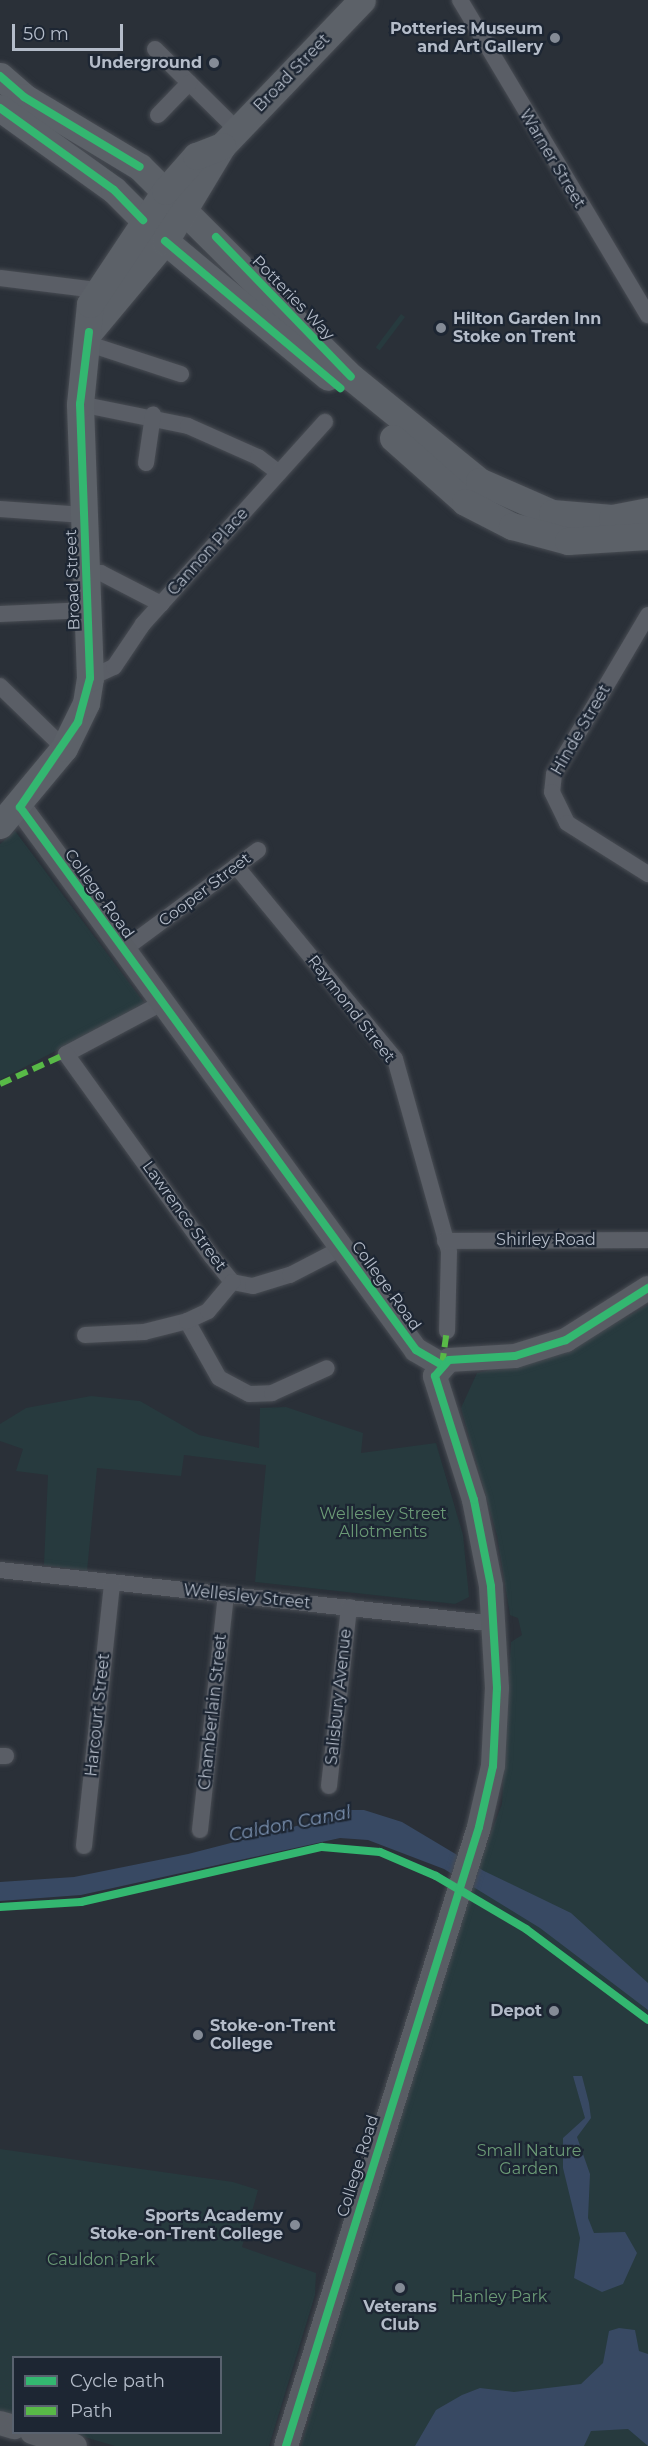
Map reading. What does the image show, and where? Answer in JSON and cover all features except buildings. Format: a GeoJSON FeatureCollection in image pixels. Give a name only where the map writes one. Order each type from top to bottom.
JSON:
{"type":"FeatureCollection","features":[{"type":"Feature","properties":{"kind":"main road","name":"Broad Street"},"geometry":{"type":"LineString","coordinates":[[88,337],[165,241],[186,211],[229,138],[362,0]]}},
{"type":"Feature","properties":{"kind":"main road","name":"Potteries Way"},"geometry":{"type":"LineString","coordinates":[[0,76],[24,97],[140,167],[351,377],[479,482],[552,513],[612,518],[648,511]]}},
{"type":"Feature","properties":{"kind":"main road"},"geometry":{"type":"LineString","coordinates":[[0,108],[114,190],[143,220]]}},
{"type":"Feature","properties":{"kind":"main road","name":"Broad Street"},"geometry":{"type":"LineString","coordinates":[[0,825],[20,807],[64,748],[86,703],[90,678],[80,404],[96,290],[165,191],[196,156],[229,138]]}},
{"type":"Feature","properties":{"kind":"main road","name":"Potteries Way"},"geometry":{"type":"LineString","coordinates":[[143,220],[165,241],[309,360],[446,487],[485,514],[537,535],[568,541],[648,537]]}},
{"type":"Feature","properties":{"kind":"street","name":"Warner Street"},"geometry":{"type":"LineString","coordinates":[[460,0],[543,147],[648,315]]}},
{"type":"Feature","properties":{"kind":"street"},"geometry":{"type":"LineString","coordinates":[[155,49],[189,82],[229,138]]}},
{"type":"Feature","properties":{"kind":"street"},"geometry":{"type":"LineString","coordinates":[[158,115],[189,82]]}},
{"type":"Feature","properties":{"kind":"street"},"geometry":{"type":"LineString","coordinates":[[0,278],[96,290]]}},
{"type":"Feature","properties":{"kind":"street"},"geometry":{"type":"LineString","coordinates":[[88,337],[181,374]]}},
{"type":"Feature","properties":{"kind":"street"},"geometry":{"type":"LineString","coordinates":[[80,404],[153,415],[221,438],[279,472]]}},
{"type":"Feature","properties":{"kind":"street"},"geometry":{"type":"LineString","coordinates":[[146,463],[153,415]]}},
{"type":"Feature","properties":{"kind":"street","name":"Cannon Place"},"geometry":{"type":"LineString","coordinates":[[90,678],[114,667],[161,604],[325,422]]}},
{"type":"Feature","properties":{"kind":"street"},"geometry":{"type":"LineString","coordinates":[[0,509],[84,515]]}},
{"type":"Feature","properties":{"kind":"street"},"geometry":{"type":"LineString","coordinates":[[87,573],[101,573],[161,604]]}},
{"type":"Feature","properties":{"kind":"street"},"geometry":{"type":"LineString","coordinates":[[0,614],[88,610]]}},
{"type":"Feature","properties":{"kind":"street","name":"Hinde Street"},"geometry":{"type":"LineString","coordinates":[[648,615],[554,774],[552,792],[567,823],[648,874]]}},
{"type":"Feature","properties":{"kind":"street"},"geometry":{"type":"LineString","coordinates":[[0,687],[64,748]]}},
{"type":"Feature","properties":{"kind":"street","name":"College Road"},"geometry":{"type":"LineString","coordinates":[[20,807],[416,1350],[442,1365]]}},
{"type":"Feature","properties":{"kind":"street","name":"Cooper Street"},"geometry":{"type":"LineString","coordinates":[[123,951],[258,850]]}},
{"type":"Feature","properties":{"kind":"street","name":"Raymond Street"},"geometry":{"type":"LineString","coordinates":[[236,866],[395,1059],[445,1241],[447,1331]]}},
{"type":"Feature","properties":{"kind":"street","name":"Lawrence Street"},"geometry":{"type":"LineString","coordinates":[[162,1003],[66,1054],[232,1282],[273,1282],[342,1248]]}},
{"type":"Feature","properties":{"kind":"street","name":"Shirley Road"},"geometry":{"type":"LineString","coordinates":[[445,1241],[648,1240]]}},
{"type":"Feature","properties":{"kind":"street"},"geometry":{"type":"LineString","coordinates":[[85,1335],[144,1332],[187,1321],[208,1311],[232,1282]]}},
{"type":"Feature","properties":{"kind":"street"},"geometry":{"type":"LineString","coordinates":[[494,1624],[474,1500],[435,1384],[442,1365],[515,1356],[566,1340],[648,1288]]}},
{"type":"Feature","properties":{"kind":"street"},"geometry":{"type":"LineString","coordinates":[[187,1321],[219,1378],[249,1394],[272,1393],[327,1368]]}},
{"type":"Feature","properties":{"kind":"street","name":"Wellesley Street"},"geometry":{"type":"LineString","coordinates":[[0,1570],[494,1624]]}},
{"type":"Feature","properties":{"kind":"street","name":"Harcourt Street"},"geometry":{"type":"LineString","coordinates":[[84,1846],[112,1583]]}},
{"type":"Feature","properties":{"kind":"street","name":"Chamberlain Street"},"geometry":{"type":"LineString","coordinates":[[200,1830],[226,1595]]}},
{"type":"Feature","properties":{"kind":"street","name":"Salisbury Avenue"},"geometry":{"type":"LineString","coordinates":[[329,1786],[349,1607]]}},
{"type":"Feature","properties":{"kind":"street","name":"College Road"},"geometry":{"type":"LineString","coordinates":[[286,2446],[470,1855],[493,1766],[494,1624]]}},
{"type":"Feature","properties":{"kind":"street"},"geometry":{"type":"LineString","coordinates":[[35,2434],[75,2446]]}},
{"type":"Feature","properties":{"kind":"green space"},"geometry":{"type":"Polygon","coordinates":[[[401,314],[405,317],[380,351],[376,348],[401,314]]]}},
{"type":"Feature","properties":{"kind":"green space"},"geometry":{"type":"Polygon","coordinates":[[[15,831],[145,1004],[0,1080],[0,844],[15,831]]]}},
{"type":"Feature","properties":{"kind":"green space","name":"Hanley Park"},"geometry":{"type":"Polygon","coordinates":[[[648,1305],[648,2446],[301,2446],[463,1906],[502,1804],[511,1642],[522,1635],[518,1618],[510,1615],[497,1535],[461,1408],[477,1373],[559,1355],[648,1305]]]}},
{"type":"Feature","properties":{"kind":"green space","name":"Wellesley Street Allotments"},"geometry":{"type":"Polygon","coordinates":[[[91,1396],[140,1401],[199,1435],[259,1448],[260,1408],[286,1407],[363,1433],[361,1453],[436,1443],[463,1535],[469,1597],[455,1604],[255,1582],[266,1465],[184,1455],[181,1476],[97,1468],[87,1571],[44,1565],[48,1475],[16,1471],[23,1449],[0,1441],[0,1424],[26,1408],[91,1396]]]}},
{"type":"Feature","properties":{"kind":"green space","name":"Cauldon Park"},"geometry":{"type":"Polygon","coordinates":[[[0,2149],[233,2182],[258,2190],[242,2247],[316,2273],[315,2295],[269,2446],[115,2446],[74,2434],[222,2434],[222,2356],[12,2356],[12,2415],[0,2411],[0,2149]]]}},
{"type":"Feature","properties":{"kind":"water"},"geometry":{"type":"Polygon","coordinates":[[[335,1810],[364,1810],[402,1822],[484,1871],[571,1913],[648,1983],[648,2010],[540,1928],[444,1869],[368,1840],[340,1838],[81,1895],[0,1901],[0,1882],[74,1877],[188,1854],[331,1817],[335,1810]]]}},
{"type":"Feature","properties":{"kind":"water"},"geometry":{"type":"Polygon","coordinates":[[[573,2076],[582,2076],[591,2118],[577,2137],[590,2174],[588,2218],[594,2233],[625,2232],[637,2253],[623,2284],[602,2292],[574,2278],[580,2238],[563,2168],[563,2138],[585,2118],[573,2076]]]}},
{"type":"Feature","properties":{"kind":"water"},"geometry":{"type":"Polygon","coordinates":[[[619,2328],[635,2330],[639,2351],[648,2354],[648,2446],[628,2429],[591,2431],[584,2446],[415,2446],[436,2410],[480,2388],[514,2392],[581,2384],[603,2363],[609,2331],[619,2328]]]}},
{"type":"Feature","properties":{"kind":"marked path"},"geometry":{"type":"LineString","coordinates":[[0,1084],[66,1054]]}},
{"type":"Feature","properties":{"kind":"marked path"},"geometry":{"type":"LineString","coordinates":[[442,1365],[447,1331]]}},
{"type":"Feature","properties":{"kind":"cycle path"},"geometry":{"type":"LineString","coordinates":[[0,76],[24,97],[140,167]]}},
{"type":"Feature","properties":{"kind":"cycle path"},"geometry":{"type":"LineString","coordinates":[[0,108],[114,190],[143,220]]}},
{"type":"Feature","properties":{"kind":"cycle path"},"geometry":{"type":"LineString","coordinates":[[216,237],[351,377]]}},
{"type":"Feature","properties":{"kind":"cycle path"},"geometry":{"type":"LineString","coordinates":[[165,241],[340,388]]}},
{"type":"Feature","properties":{"kind":"cycle path"},"geometry":{"type":"LineString","coordinates":[[89,332],[80,404],[90,678],[78,722],[20,807],[416,1350],[442,1365]]}},
{"type":"Feature","properties":{"kind":"cycle path"},"geometry":{"type":"LineString","coordinates":[[286,2446],[479,1827],[493,1766],[497,1688],[491,1586],[474,1500],[435,1376],[449,1360],[515,1356],[566,1340],[648,1288]]}},
{"type":"Feature","properties":{"kind":"cycle path"},"geometry":{"type":"LineString","coordinates":[[0,1907],[81,1902],[322,1847],[380,1852],[436,1876],[526,1929],[648,2020]]}},
{"type":"Feature","properties":{"kind":"place","name":"Potteries Museum and Art Gallery"},"geometry":{"type":"Point","coordinates":[555,38]}},
{"type":"Feature","properties":{"kind":"place","name":"Underground"},"geometry":{"type":"Point","coordinates":[214,63]}},
{"type":"Feature","properties":{"kind":"place","name":"Hilton Garden Inn Stoke on Trent"},"geometry":{"type":"Point","coordinates":[441,328]}},
{"type":"Feature","properties":{"kind":"place","name":"Depot"},"geometry":{"type":"Point","coordinates":[554,2011]}},
{"type":"Feature","properties":{"kind":"place","name":"Stoke-on-Trent College"},"geometry":{"type":"Point","coordinates":[198,2035]}},
{"type":"Feature","properties":{"kind":"place","name":"Sports Academy Stoke-on-Trent College"},"geometry":{"type":"Point","coordinates":[295,2225]}},
{"type":"Feature","properties":{"kind":"place","name":"Veterans Club"},"geometry":{"type":"Point","coordinates":[400,2288]}},
{"type":"Feature","properties":{"kind":"water label","name":"Caldon Canal"},"geometry":{"type":"Point","coordinates":[290,1824]}},
{"type":"Feature","properties":{"kind":"park label","name":"Small Nature Garden"},"geometry":{"type":"Point","coordinates":[529,2160]}}]}
